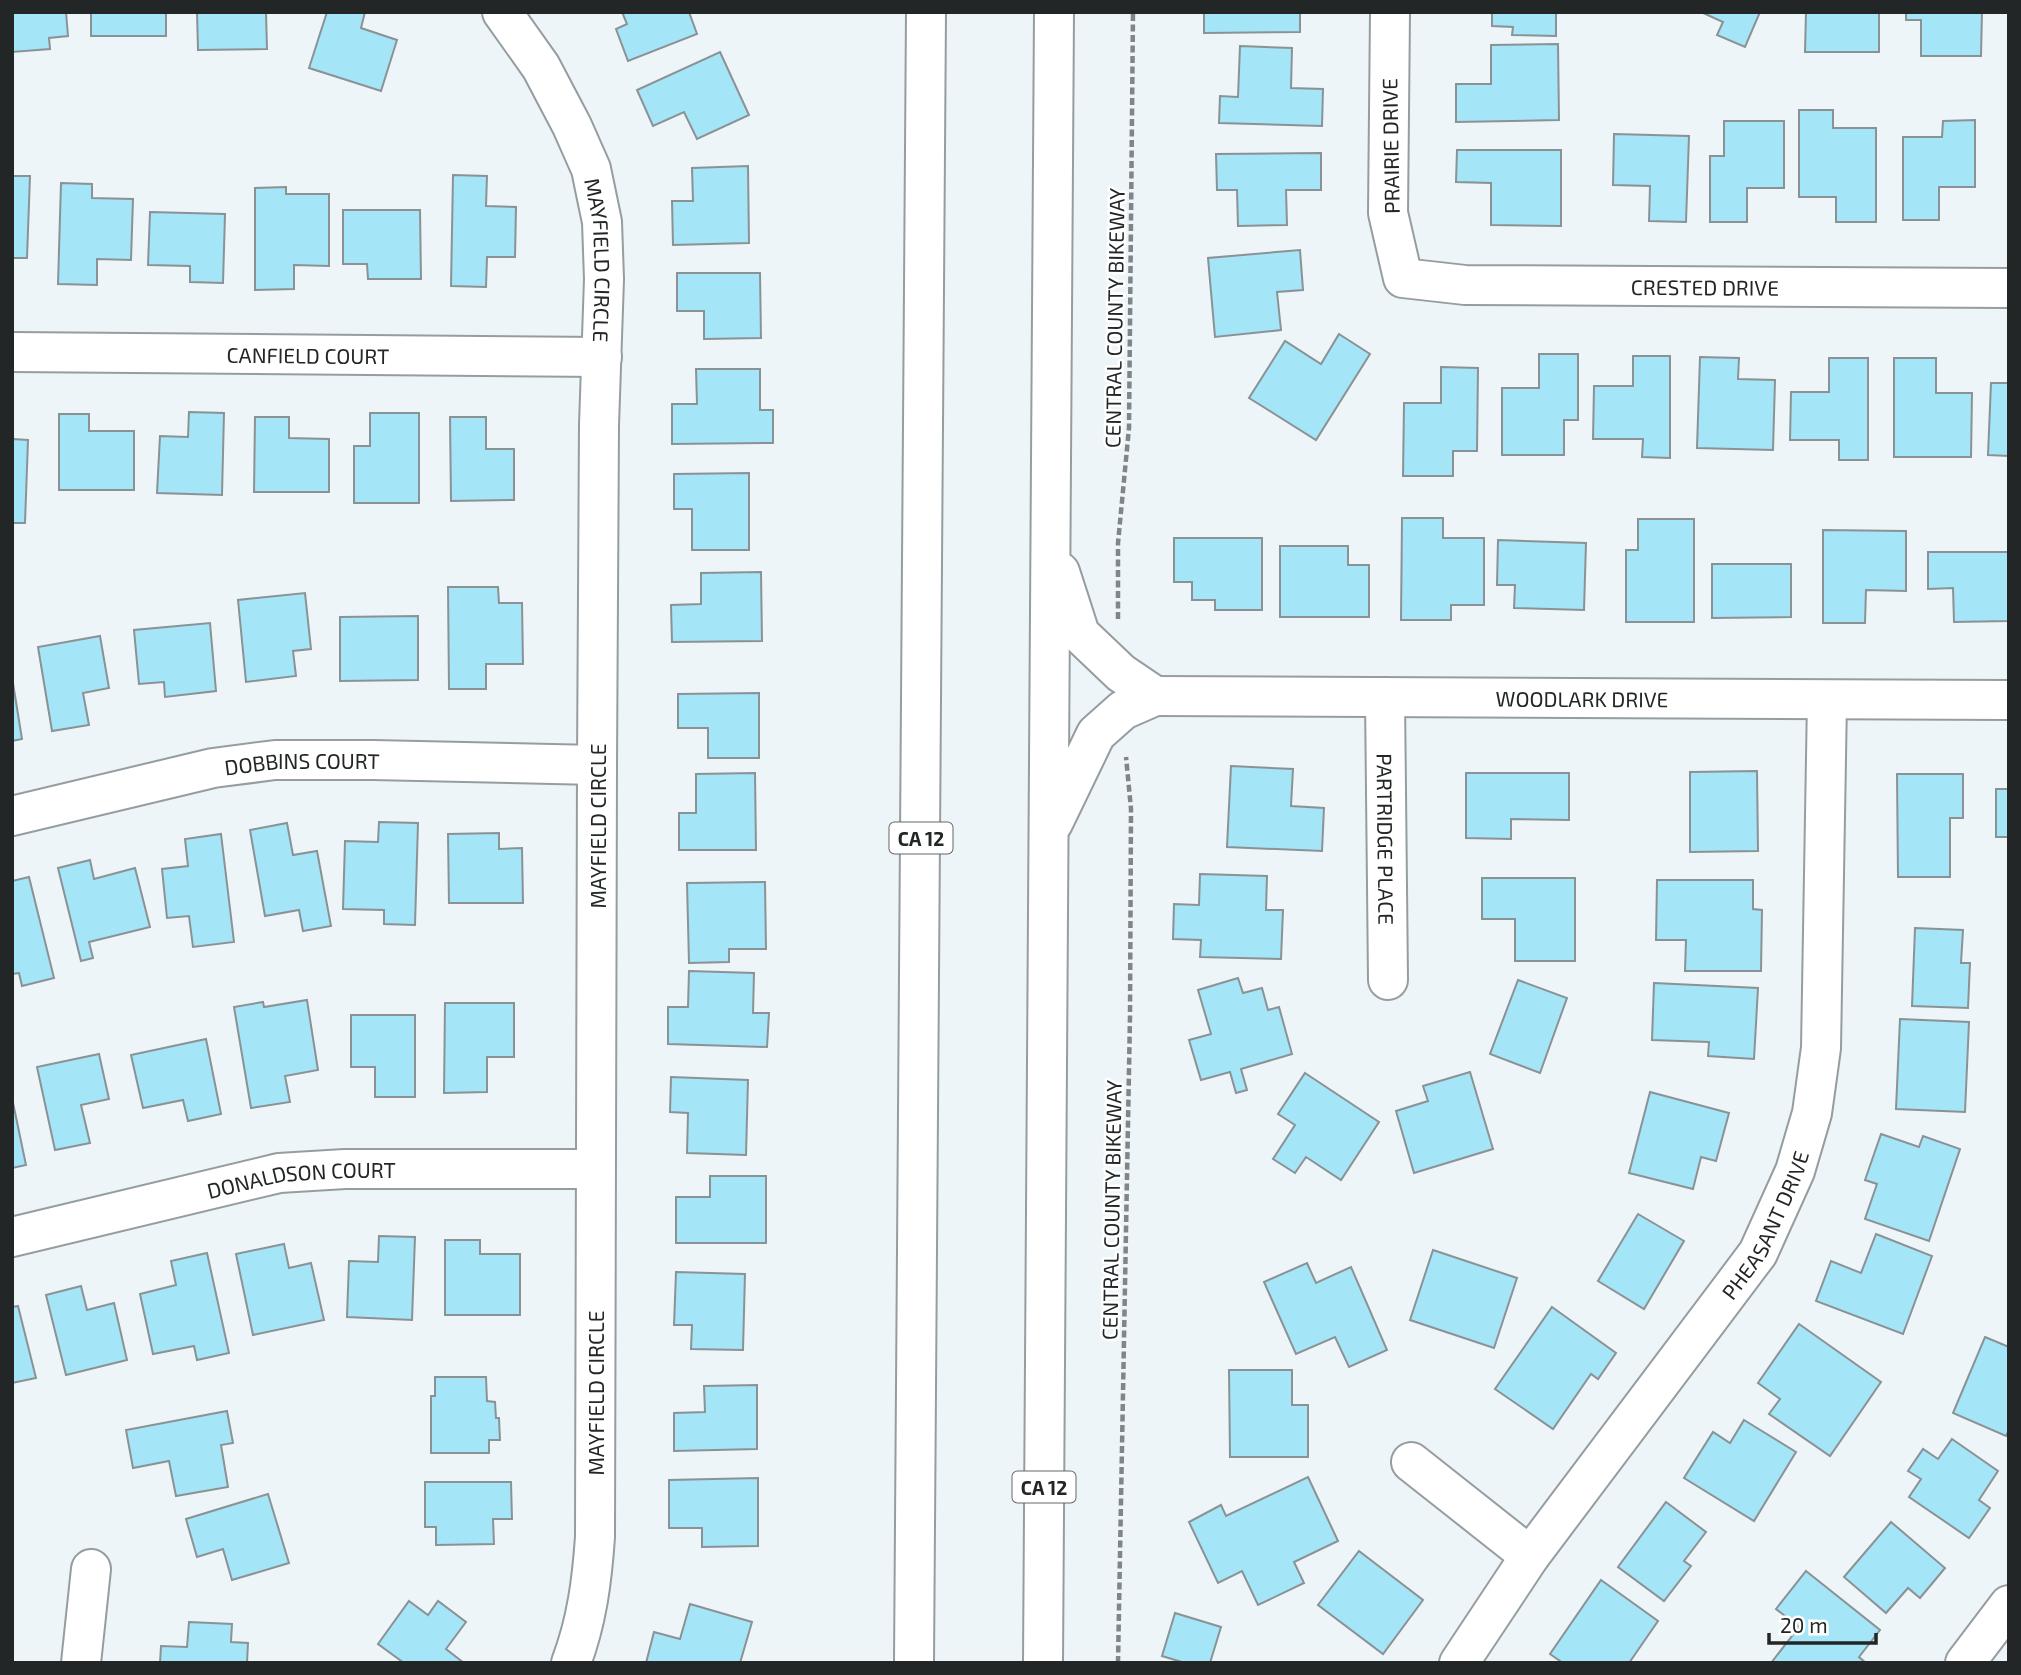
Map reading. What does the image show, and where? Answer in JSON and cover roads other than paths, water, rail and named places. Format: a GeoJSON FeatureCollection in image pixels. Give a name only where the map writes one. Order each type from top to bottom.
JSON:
{"type":"FeatureCollection","features":[{"type":"Feature","properties":{"kind":"main road","name":"CA 12"},"geometry":{"type":"LineString","coordinates":[[914,1663],[926,12]]}},
{"type":"Feature","properties":{"kind":"main road","name":"CA 12"},"geometry":{"type":"LineString","coordinates":[[1043,1663],[1054,12]]}},
{"type":"Feature","properties":{"kind":"main road","name":"PRAIRIE DRIVE"},"geometry":{"type":"LineString","coordinates":[[1390,12],[1388,213],[1403,278]]}},
{"type":"Feature","properties":{"kind":"main road","name":"MAYFIELD CIRCLE"},"geometry":{"type":"LineString","coordinates":[[504,13],[541,67],[572,126],[591,169],[602,222],[597,765],[595,1536],[592,1583],[582,1632],[571,1663]]}},
{"type":"Feature","properties":{"kind":"main road","name":"CRESTED DRIVE"},"geometry":{"type":"LineString","coordinates":[[1403,278],[1465,285],[2009,288]]}},
{"type":"Feature","properties":{"kind":"main road","name":"CANFIELD COURT"},"geometry":{"type":"LineString","coordinates":[[12,352],[602,357]]}},
{"type":"Feature","properties":{"kind":"main road"},"geometry":{"type":"LineString","coordinates":[[1050,545],[1080,634],[1121,673],[1155,696]]}},
{"type":"Feature","properties":{"kind":"main road"},"geometry":{"type":"LineString","coordinates":[[1048,833],[1096,734],[1123,710],[1155,696]]}},
{"type":"Feature","properties":{"kind":"main road","name":"WOODLARK DRIVE"},"geometry":{"type":"LineString","coordinates":[[1155,696],[2009,700]]}},
{"type":"Feature","properties":{"kind":"main road","name":"PARTRIDGE PLACE"},"geometry":{"type":"LineString","coordinates":[[1385,697],[1388,980]]}},
{"type":"Feature","properties":{"kind":"main road","name":"PHEASANT DRIVE"},"geometry":{"type":"LineString","coordinates":[[1459,1663],[1530,1556],[1758,1253],[1795,1171],[1812,1113],[1821,1048],[1827,700]]}},
{"type":"Feature","properties":{"kind":"main road","name":"DOBBINS COURT"},"geometry":{"type":"LineString","coordinates":[[12,816],[213,768],[275,760],[597,765]]}},
{"type":"Feature","properties":{"kind":"main road","name":"DONALDSON COURT"},"geometry":{"type":"LineString","coordinates":[[12,1237],[279,1173],[345,1169],[595,1169]]}},
{"type":"Feature","properties":{"kind":"main road"},"geometry":{"type":"LineString","coordinates":[[1411,1462],[1530,1556]]}},
{"type":"Feature","properties":{"kind":"main road"},"geometry":{"type":"LineString","coordinates":[[81,1663],[90,1569]]}},
{"type":"Feature","properties":{"kind":"main road"},"geometry":{"type":"LineString","coordinates":[[1965,1663],[2009,1605]]}}]}
